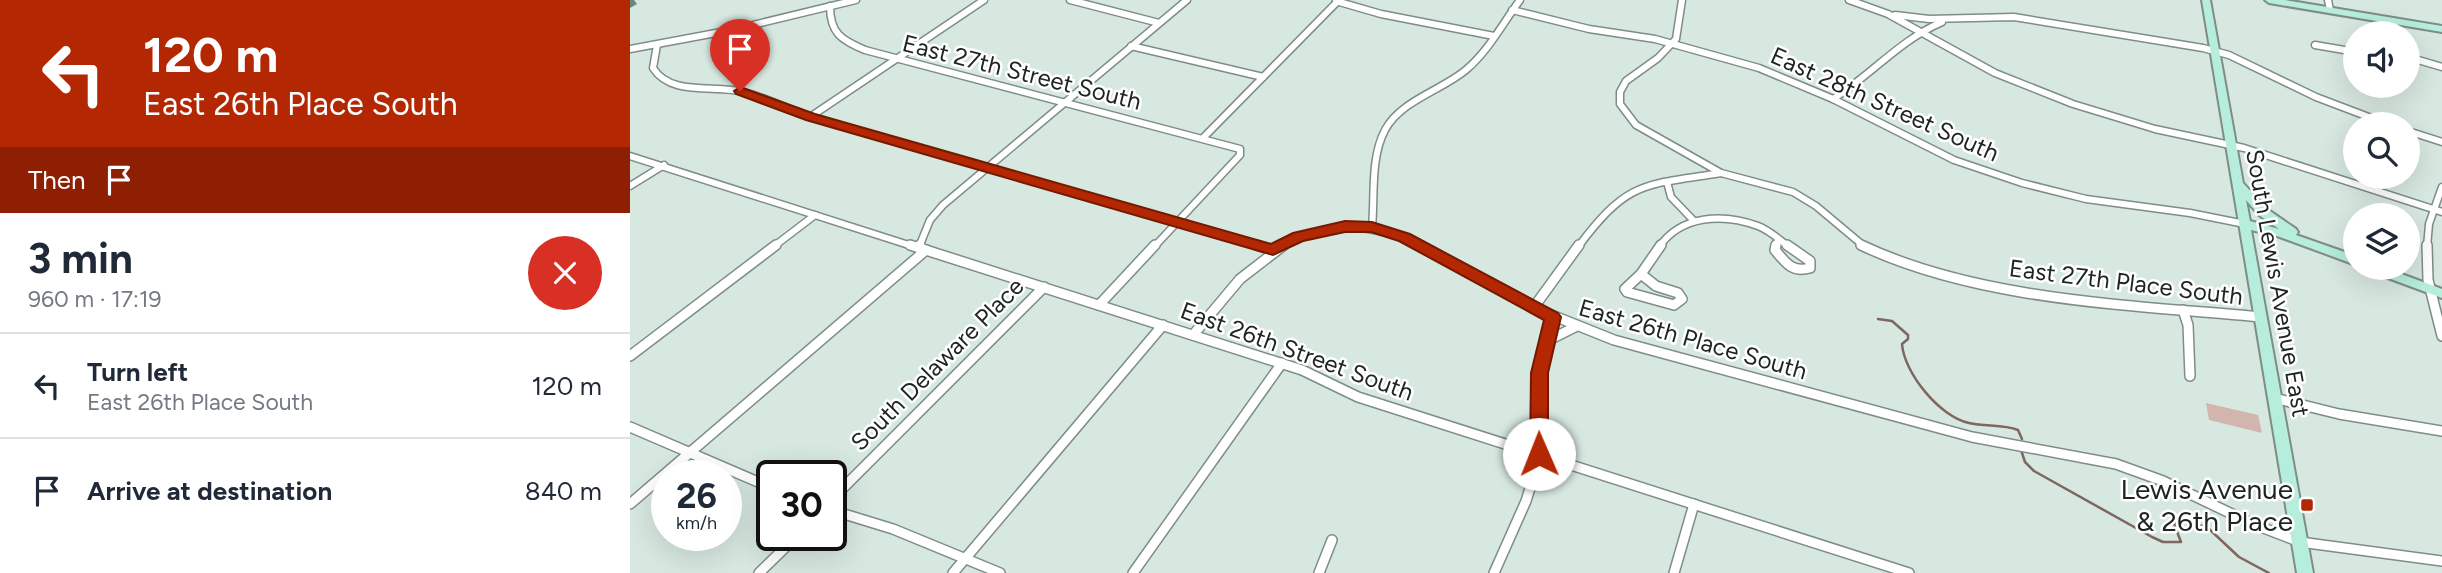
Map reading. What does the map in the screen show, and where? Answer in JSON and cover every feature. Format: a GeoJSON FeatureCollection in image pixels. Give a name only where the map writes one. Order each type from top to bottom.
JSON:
{"type":"FeatureCollection","features":[{"type":"Feature","properties":{"kind":"main road","name":"South Lewis Avenue East"},"geometry":{"type":"LineString","coordinates":[[2206,0],[2305,573]]}},
{"type":"Feature","properties":{"kind":"main road"},"geometry":{"type":"LineString","coordinates":[[2269,0],[2329,5],[2442,29]]}},
{"type":"Feature","properties":{"kind":"main road"},"geometry":{"type":"LineString","coordinates":[[2238,183],[2263,212],[2306,242]]}},
{"type":"Feature","properties":{"kind":"main road"},"geometry":{"type":"LineString","coordinates":[[2245,224],[2343,256]]}},
{"type":"Feature","properties":{"kind":"main road"},"geometry":{"type":"LineString","coordinates":[[2405,280],[2442,294]]}},
{"type":"Feature","properties":{"kind":"street"},"geometry":{"type":"LineString","coordinates":[[630,49],[856,0]]}},
{"type":"Feature","properties":{"kind":"street"},"geometry":{"type":"LineString","coordinates":[[810,117],[984,0]]}},
{"type":"Feature","properties":{"kind":"street"},"geometry":{"type":"LineString","coordinates":[[1070,0],[1159,23]]}},
{"type":"Feature","properties":{"kind":"street"},"geometry":{"type":"LineString","coordinates":[[630,504],[922,249],[925,230],[936,212],[1187,0]]}},
{"type":"Feature","properties":{"kind":"street"},"geometry":{"type":"LineString","coordinates":[[1203,138],[1337,0],[1381,14],[1494,36]]}},
{"type":"Feature","properties":{"kind":"street"},"geometry":{"type":"LineString","coordinates":[[1372,227],[1379,156],[1385,131],[1398,115],[1464,72],[1520,0]]}},
{"type":"Feature","properties":{"kind":"street"},"geometry":{"type":"LineString","coordinates":[[1682,0],[1679,33],[1658,58],[1626,81],[1620,92],[1620,104],[1636,125],[1721,173]]}},
{"type":"Feature","properties":{"kind":"street"},"geometry":{"type":"LineString","coordinates":[[1849,0],[1888,14],[1972,62],[2064,101],[2142,126],[2231,146],[2442,212]]}},
{"type":"Feature","properties":{"kind":"street","name":"East 27th Street South"},"geometry":{"type":"LineString","coordinates":[[830,6],[830,26],[838,37],[865,50],[1240,149],[1240,155],[1178,221]]}},
{"type":"Feature","properties":{"kind":"street","name":"East 28th Street South"},"geometry":{"type":"LineString","coordinates":[[1512,10],[1581,28],[1655,39],[1759,68],[1833,99],[1934,151],[2009,179],[2086,199],[2190,213],[2245,224]]}},
{"type":"Feature","properties":{"kind":"street"},"geometry":{"type":"LineString","coordinates":[[1888,14],[1948,19],[2014,17],[2216,51],[2356,112]]}},
{"type":"Feature","properties":{"kind":"street"},"geometry":{"type":"LineString","coordinates":[[1833,99],[1865,77],[1891,51],[1918,31],[1948,19]]}},
{"type":"Feature","properties":{"kind":"street"},"geometry":{"type":"LineString","coordinates":[[657,45],[652,62],[653,69],[664,80],[740,91],[810,117],[1273,250]]}},
{"type":"Feature","properties":{"kind":"street"},"geometry":{"type":"LineString","coordinates":[[2315,45],[2343,50]]}},
{"type":"Feature","properties":{"kind":"street"},"geometry":{"type":"LineString","coordinates":[[1131,46],[1264,77]]}},
{"type":"Feature","properties":{"kind":"street"},"geometry":{"type":"LineString","coordinates":[[2420,61],[2442,67]]}},
{"type":"Feature","properties":{"kind":"street"},"geometry":{"type":"LineString","coordinates":[[2420,135],[2442,142]]}},
{"type":"Feature","properties":{"kind":"street","name":"East 26th Street South"},"geometry":{"type":"LineString","coordinates":[[630,156],[1282,363],[1322,378],[1346,393],[1909,573]]}},
{"type":"Feature","properties":{"kind":"street"},"geometry":{"type":"LineString","coordinates":[[1697,176],[1702,162]]}},
{"type":"Feature","properties":{"kind":"street"},"geometry":{"type":"LineString","coordinates":[[630,186],[664,165]]}},
{"type":"Feature","properties":{"kind":"street"},"geometry":{"type":"LineString","coordinates":[[1534,307],[1624,195],[1638,188],[1721,173]]}},
{"type":"Feature","properties":{"kind":"street","name":"East 27th Place South"},"geometry":{"type":"LineString","coordinates":[[1721,173],[1801,196],[1859,244],[1895,261],[2041,296],[2260,317]]}},
{"type":"Feature","properties":{"kind":"street"},"geometry":{"type":"LineString","coordinates":[[1667,182],[1671,197],[1694,221]]}},
{"type":"Feature","properties":{"kind":"street"},"geometry":{"type":"LineString","coordinates":[[2442,187],[2431,209],[2426,245],[2429,289],[2442,336]]}},
{"type":"Feature","properties":{"kind":"street"},"geometry":{"type":"LineString","coordinates":[[630,356],[815,215]]}},
{"type":"Feature","properties":{"kind":"street"},"geometry":{"type":"LineString","coordinates":[[1641,274],[1656,286],[1678,293],[1681,303],[1667,306],[1653,298],[1627,292],[1626,286],[1641,274],[1668,234],[1694,221],[1720,218],[1763,228],[1810,261],[1810,268],[1800,271],[1787,265],[1775,250],[1778,240]]}},
{"type":"Feature","properties":{"kind":"street"},"geometry":{"type":"LineString","coordinates":[[1099,305],[1178,221]]}},
{"type":"Feature","properties":{"kind":"street","name":"East 26th Place South"},"geometry":{"type":"LineString","coordinates":[[1193,335],[1237,280],[1253,263],[1273,250],[1298,237],[1324,229],[1372,227],[1404,238],[1552,317],[1626,343],[1975,437],[2117,464],[2175,487],[2282,536],[2300,541],[2442,562]]}},
{"type":"Feature","properties":{"kind":"street","name":"South Delaware Place"},"geometry":{"type":"LineString","coordinates":[[847,484],[1044,287]]}},
{"type":"Feature","properties":{"kind":"street"},"geometry":{"type":"LineString","coordinates":[[2183,310],[2188,325],[2190,376]]}},
{"type":"Feature","properties":{"kind":"street"},"geometry":{"type":"LineString","coordinates":[[1494,573],[1530,490],[1539,454],[1538,394],[1542,356],[1552,317]]}},
{"type":"Feature","properties":{"kind":"street"},"geometry":{"type":"LineString","coordinates":[[953,573],[1163,325]]}},
{"type":"Feature","properties":{"kind":"street"},"geometry":{"type":"LineString","coordinates":[[1546,341],[1576,327]]}},
{"type":"Feature","properties":{"kind":"street"},"geometry":{"type":"LineString","coordinates":[[1133,573],[1282,363]]}},
{"type":"Feature","properties":{"kind":"street"},"geometry":{"type":"LineString","coordinates":[[2274,398],[2378,422],[2442,431]]}},
{"type":"Feature","properties":{"kind":"street"},"geometry":{"type":"LineString","coordinates":[[630,427],[756,481]]}},
{"type":"Feature","properties":{"kind":"street"},"geometry":{"type":"LineString","coordinates":[[1674,573],[1695,503]]}},
{"type":"Feature","properties":{"kind":"street"},"geometry":{"type":"LineString","coordinates":[[847,515],[892,529],[1000,573]]}},
{"type":"Feature","properties":{"kind":"street"},"geometry":{"type":"LineString","coordinates":[[1320,573],[1332,540]]}},
{"type":"Feature","properties":{"kind":"street"},"geometry":{"type":"LineString","coordinates":[[759,573],[782,551]]}},
{"type":"Feature","properties":{"kind":"shaded area"},"geometry":{"type":"Polygon","coordinates":[[[2206,403],[2258,415],[2262,433],[2209,420],[2206,403]]]}},
{"type":"Feature","properties":{"kind":"waterway"},"geometry":{"type":"LineString","coordinates":[[1878,319],[1892,321],[1908,335],[1908,339],[1902,344],[1909,368],[1936,403],[1958,419],[1969,423],[2018,430],[2022,439]]}},
{"type":"Feature","properties":{"kind":"waterway"},"geometry":{"type":"LineString","coordinates":[[2021,450],[2025,462],[2034,471],[2152,537],[2163,542],[2181,542],[2174,524],[2178,521],[2191,522],[2208,528],[2239,557],[2269,573]]}},
{"type":"Feature","properties":{"kind":"place","name":"Lewis Avenue & 26th Place"},"geometry":{"type":"Point","coordinates":[2307,505]}},
{"type":"Feature","properties":{"kind":"route"},"geometry":{"type":"LineString","coordinates":[[740,91],[810,117],[1273,250],[1298,237],[1345,226],[1372,227],[1394,233],[1552,317],[1542,356],[1538,394],[1539,454]]}}]}
